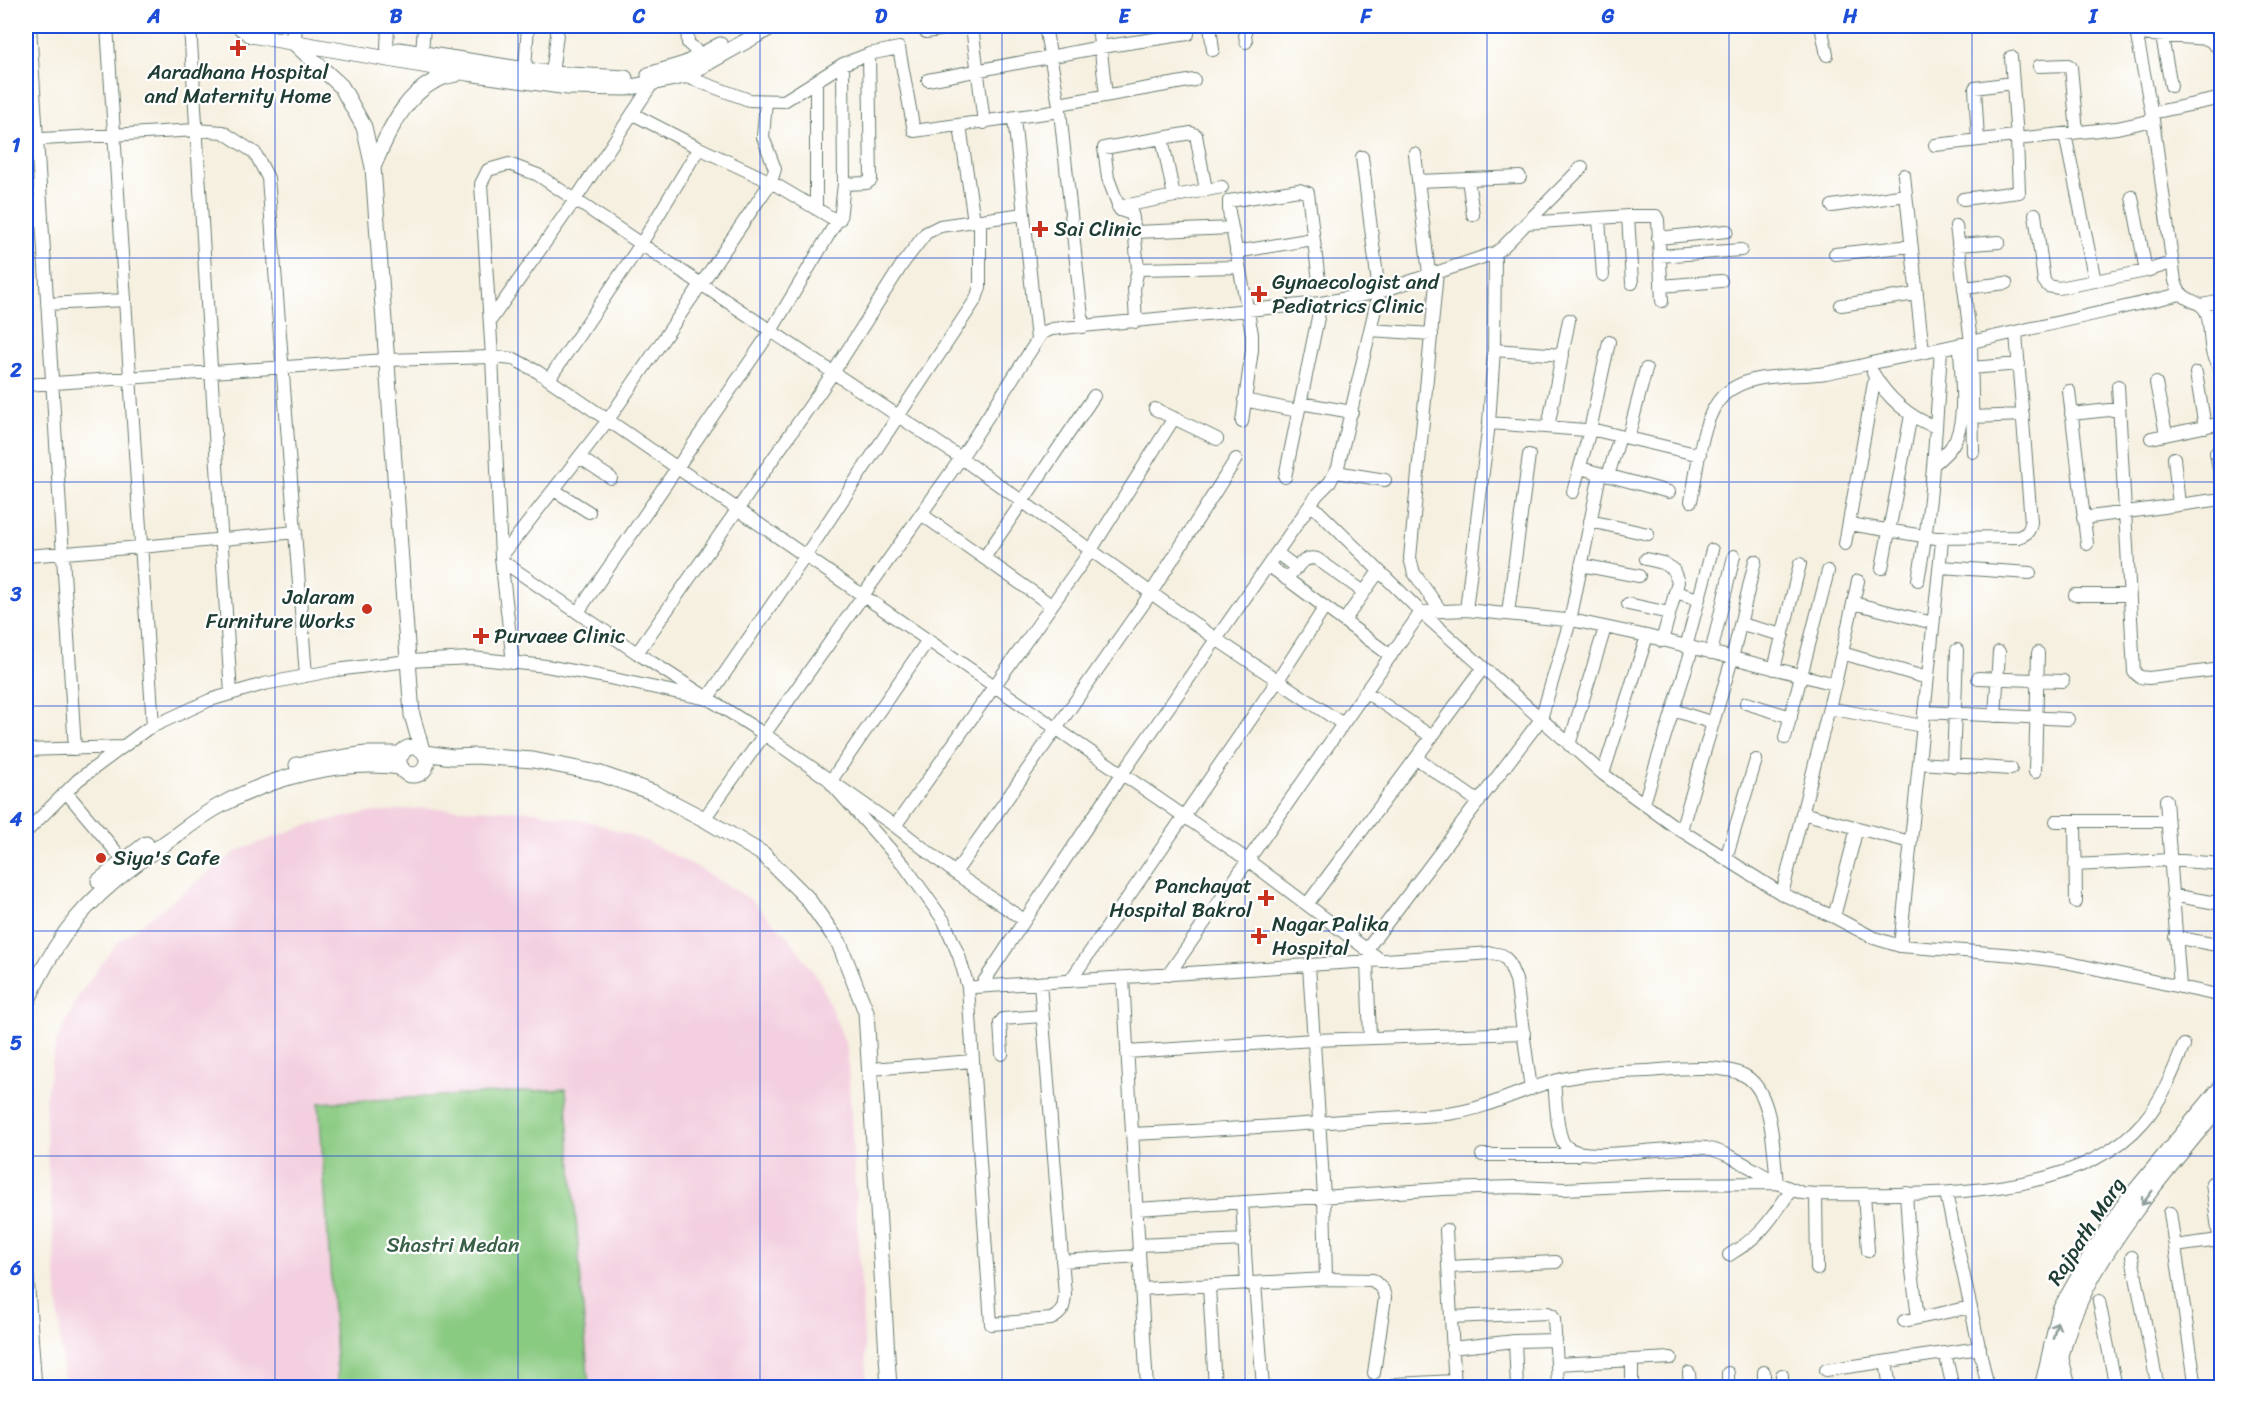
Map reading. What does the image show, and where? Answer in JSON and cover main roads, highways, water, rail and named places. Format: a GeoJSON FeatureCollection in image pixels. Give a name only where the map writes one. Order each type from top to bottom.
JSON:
{"type":"FeatureCollection","features":[{"type":"Feature","properties":{"kind":"main road"},"geometry":{"type":"LineString","coordinates":[[236,26],[251,35],[294,33],[422,53],[469,67],[525,69],[581,88],[627,88],[684,76],[773,26]]}},
{"type":"Feature","properties":{"kind":"main road"},"geometry":{"type":"LineString","coordinates":[[294,33],[469,67],[552,79],[645,76],[685,64],[754,26]]}},
{"type":"Feature","properties":{"kind":"main road"},"geometry":{"type":"LineString","coordinates":[[294,33],[341,86],[364,128],[373,167],[412,715],[424,757],[420,773],[412,774],[405,772],[403,757],[412,715]]}},
{"type":"Feature","properties":{"kind":"main road"},"geometry":{"type":"LineString","coordinates":[[373,167],[386,137],[410,99],[426,84],[441,76],[469,67]]}},
{"type":"Feature","properties":{"kind":"main road"},"geometry":{"type":"LineString","coordinates":[[26,982],[32,968],[59,926],[91,888],[219,806],[261,785],[289,776],[354,765],[381,764],[403,757],[415,747],[424,757],[476,756],[533,760],[598,773],[652,792],[763,854],[807,898],[839,943],[866,1012],[889,1388]]}},
{"type":"Feature","properties":{"kind":"main road"},"geometry":{"type":"LineString","coordinates":[[26,1004],[49,958],[67,932],[127,864]]}},
{"type":"Feature","properties":{"kind":"main road","name":"Rajpath Marg"},"geometry":{"type":"LineString","coordinates":[[2042,1388],[2060,1310],[2092,1253],[2126,1202],[2222,1086]]}},
{"type":"Feature","properties":{"kind":"main road","name":"Rajpath Marg"},"geometry":{"type":"LineString","coordinates":[[2055,1388],[2061,1356],[2075,1313],[2105,1254],[2222,1102]]}},
{"type":"Feature","properties":{"kind":"main road"},"geometry":{"type":"LineString","coordinates":[[26,1275],[34,1388]]}},
{"type":"Feature","properties":{"kind":"place","name":"Aaradhana Hospital and Maternity Home"},"geometry":{"type":"Point","coordinates":[238,48]}},
{"type":"Feature","properties":{"kind":"place","name":"Sai Clinic"},"geometry":{"type":"Point","coordinates":[1040,229]}},
{"type":"Feature","properties":{"kind":"place","name":"Gynaecologist and Pediatrics Clinic"},"geometry":{"type":"Point","coordinates":[1259,294]}},
{"type":"Feature","properties":{"kind":"place","name":"Jalaram Furniture Works"},"geometry":{"type":"Point","coordinates":[367,609]}},
{"type":"Feature","properties":{"kind":"place","name":"Purvaee Clinic"},"geometry":{"type":"Point","coordinates":[481,636]}},
{"type":"Feature","properties":{"kind":"place","name":"Siya's Cafe"},"geometry":{"type":"Point","coordinates":[101,858]}},
{"type":"Feature","properties":{"kind":"place","name":"Panchayat Hospital Bakrol"},"geometry":{"type":"Point","coordinates":[1266,898]}},
{"type":"Feature","properties":{"kind":"place","name":"Nagar Palika Hospital"},"geometry":{"type":"Point","coordinates":[1259,936]}},
{"type":"Feature","properties":{"kind":"park label","name":"Shastri Medan"},"geometry":{"type":"Point","coordinates":[453,1245]}}]}
